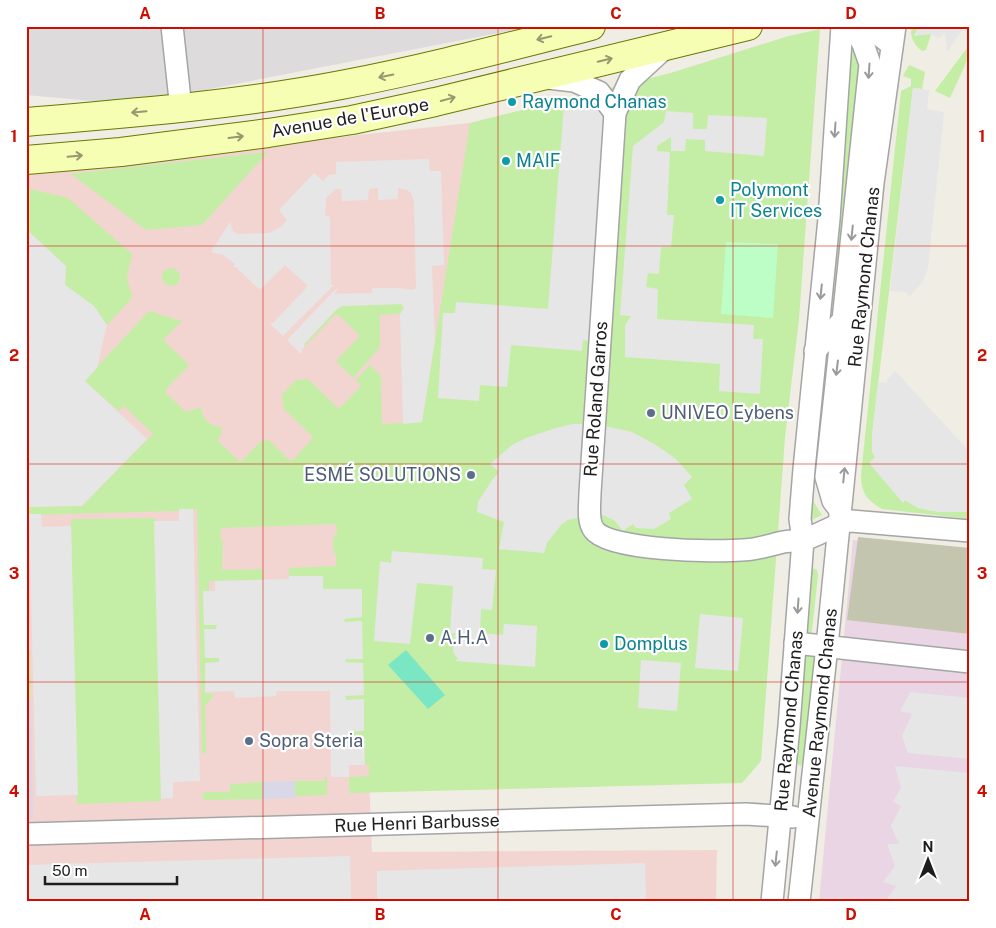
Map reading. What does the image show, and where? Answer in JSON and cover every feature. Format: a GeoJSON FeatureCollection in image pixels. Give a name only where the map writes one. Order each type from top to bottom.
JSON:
{"type":"FeatureCollection","features":[{"type":"Feature","properties":{"kind":"main road","name":"Avenue de l'Europe"},"geometry":{"type":"LineString","coordinates":[[26,122],[181,109],[340,85],[436,65],[591,26]]}},
{"type":"Feature","properties":{"kind":"main road","name":"Avenue de l'Europe"},"geometry":{"type":"LineString","coordinates":[[26,160],[150,148],[352,120],[435,102],[748,26]]}},
{"type":"Feature","properties":{"kind":"street"},"geometry":{"type":"LineString","coordinates":[[172,26],[181,109]]}},
{"type":"Feature","properties":{"kind":"street","name":"Rue Raymond Chanas"},"geometry":{"type":"LineString","coordinates":[[843,518],[833,501],[826,477],[870,64],[863,44],[853,26]]}},
{"type":"Feature","properties":{"kind":"street","name":"Rue Raymond Chanas"},"geometry":{"type":"LineString","coordinates":[[843,518],[873,183],[894,36],[867,26]]}},
{"type":"Feature","properties":{"kind":"street","name":"Rue Raymond Chanas"},"geometry":{"type":"LineString","coordinates":[[772,902],[781,816],[801,569],[803,540],[800,519],[803,477],[829,219],[842,36]]}},
{"type":"Feature","properties":{"kind":"street","name":"Rue Roland Garros"},"geometry":{"type":"LineString","coordinates":[[668,45],[630,80],[616,113],[599,337],[590,521],[594,531],[608,540],[673,550],[744,550],[775,555],[801,569]]}},
{"type":"Feature","properties":{"kind":"street"},"geometry":{"type":"LineString","coordinates":[[539,76],[574,81],[599,92],[616,113]]}},
{"type":"Feature","properties":{"kind":"street","name":"Rue Raymond Chanas"},"geometry":{"type":"LineString","coordinates":[[843,320],[815,357],[818,398],[812,484],[815,496],[822,510],[843,518]]}},
{"type":"Feature","properties":{"kind":"street"},"geometry":{"type":"LineString","coordinates":[[843,518],[970,531]]}},
{"type":"Feature","properties":{"kind":"street","name":"Rue Roland Garros"},"geometry":{"type":"LineString","coordinates":[[744,550],[803,540],[843,518]]}},
{"type":"Feature","properties":{"kind":"street","name":"Avenue Raymond Chanas"},"geometry":{"type":"LineString","coordinates":[[799,902],[843,518]]}},
{"type":"Feature","properties":{"kind":"street","name":"Rue Raymond Chanas"},"geometry":{"type":"LineString","coordinates":[[803,540],[817,545],[822,552],[818,613],[819,628],[827,646]]}},
{"type":"Feature","properties":{"kind":"street"},"geometry":{"type":"LineString","coordinates":[[795,643],[970,662]]}},
{"type":"Feature","properties":{"kind":"street","name":"Rue Henri Barbusse"},"geometry":{"type":"LineString","coordinates":[[26,834],[746,814],[809,818]]}},
{"type":"Feature","properties":{"kind":"shaded area"},"geometry":{"type":"Polygon","coordinates":[[[26,26],[535,26],[209,89],[181,109],[26,95],[26,26]]]}},
{"type":"Feature","properties":{"kind":"shaded area"},"geometry":{"type":"Polygon","coordinates":[[[920,26],[965,26],[947,52],[945,33],[939,38],[930,34],[914,36],[920,26]]]}},
{"type":"Feature","properties":{"kind":"shaded area"},"geometry":{"type":"Polygon","coordinates":[[[789,36],[369,777],[372,852],[717,850],[716,902],[26,902],[26,171],[470,123],[671,73],[789,36]]]}},
{"type":"Feature","properties":{"kind":"shaded area"},"geometry":{"type":"Polygon","coordinates":[[[913,88],[929,90],[927,109],[944,112],[928,268],[922,282],[910,296],[905,292],[890,291],[913,88]]]}},
{"type":"Feature","properties":{"kind":"shaded area"},"geometry":{"type":"Polygon","coordinates":[[[564,105],[605,108],[590,341],[583,340],[582,351],[511,345],[507,387],[480,385],[479,401],[438,398],[443,313],[455,313],[456,302],[548,309],[564,105]]]}},
{"type":"Feature","properties":{"kind":"shaded area"},"geometry":{"type":"Polygon","coordinates":[[[666,111],[693,113],[693,129],[707,129],[708,115],[767,118],[764,156],[705,151],[705,140],[686,139],[685,151],[671,151],[671,137],[657,146],[657,151],[670,152],[667,215],[674,215],[671,247],[661,247],[659,274],[648,273],[646,287],[658,289],[657,319],[754,325],[753,339],[763,339],[760,394],[719,391],[720,364],[625,357],[625,325],[631,316],[620,315],[633,146],[664,122],[666,111]]]}},
{"type":"Feature","properties":{"kind":"shaded area"},"geometry":{"type":"Polygon","coordinates":[[[429,159],[430,171],[441,171],[444,265],[432,266],[435,340],[422,422],[403,424],[400,314],[404,308],[401,304],[342,306],[304,344],[305,346],[301,354],[287,340],[337,288],[334,294],[372,293],[372,288],[413,290],[416,288],[414,201],[411,193],[398,188],[398,199],[378,200],[378,188],[369,189],[368,200],[342,201],[341,189],[336,189],[326,198],[325,215],[330,217],[331,285],[334,285],[283,336],[270,324],[307,285],[285,265],[259,289],[236,267],[233,267],[235,264],[223,255],[211,252],[230,222],[233,231],[238,234],[269,233],[281,227],[287,220],[279,210],[314,173],[323,181],[329,175],[336,174],[336,162],[429,159]]]}},
{"type":"Feature","properties":{"kind":"shaded area"},"geometry":{"type":"Polygon","coordinates":[[[26,229],[66,266],[65,285],[94,306],[107,325],[97,368],[85,381],[147,439],[82,506],[26,507],[26,229]]]}},
{"type":"Feature","properties":{"kind":"shaded area"},"geometry":{"type":"Polygon","coordinates":[[[895,371],[970,452],[970,512],[939,512],[918,508],[905,500],[903,503],[869,463],[875,457],[872,452],[872,436],[878,382],[887,383],[887,380],[895,371]]]}},
{"type":"Feature","properties":{"kind":"shaded area"},"geometry":{"type":"Polygon","coordinates":[[[573,424],[587,424],[581,517],[568,520],[561,525],[547,543],[544,553],[499,549],[504,522],[477,512],[478,502],[499,472],[490,464],[512,445],[526,438],[573,424]]]}},
{"type":"Feature","properties":{"kind":"shaded area"},"geometry":{"type":"Polygon","coordinates":[[[605,426],[632,432],[656,445],[676,459],[692,477],[684,485],[692,499],[669,513],[671,519],[654,529],[636,528],[633,524],[623,531],[614,520],[598,513],[605,426]]]}},
{"type":"Feature","properties":{"kind":"shaded area"},"geometry":{"type":"Polygon","coordinates":[[[179,509],[193,509],[200,781],[173,782],[173,798],[161,799],[154,521],[179,521],[179,509]]]}},
{"type":"Feature","properties":{"kind":"shaded area"},"geometry":{"type":"Polygon","coordinates":[[[29,514],[41,514],[42,527],[71,526],[78,795],[36,796],[29,514]]]}},
{"type":"Feature","properties":{"kind":"shaded area"},"geometry":{"type":"Polygon","coordinates":[[[858,537],[970,548],[970,634],[847,620],[858,537]]]}},
{"type":"Feature","properties":{"kind":"shaded area"},"geometry":{"type":"Polygon","coordinates":[[[853,540],[970,552],[970,902],[819,902],[853,540]]]}},
{"type":"Feature","properties":{"kind":"shaded area"},"geometry":{"type":"Polygon","coordinates":[[[392,551],[483,558],[482,569],[496,570],[492,610],[481,609],[480,633],[503,635],[504,624],[537,626],[535,667],[455,661],[458,659],[453,652],[455,633],[450,633],[453,586],[417,583],[410,644],[374,641],[380,561],[391,563],[392,551]]]}},
{"type":"Feature","properties":{"kind":"shaded area"},"geometry":{"type":"Polygon","coordinates":[[[26,566],[30,650],[26,650],[26,566]]]}},
{"type":"Feature","properties":{"kind":"shaded area"},"geometry":{"type":"Polygon","coordinates":[[[289,576],[323,576],[323,589],[362,589],[362,617],[344,619],[345,622],[362,621],[363,659],[346,659],[345,662],[363,663],[364,695],[345,696],[346,700],[364,699],[364,731],[347,732],[348,736],[364,736],[365,765],[349,765],[349,777],[331,777],[330,691],[277,691],[276,696],[235,698],[234,691],[205,692],[205,663],[219,662],[219,658],[205,658],[204,629],[216,629],[217,625],[204,625],[203,591],[215,591],[215,581],[289,579],[289,576]]]}},
{"type":"Feature","properties":{"kind":"shaded area"},"geometry":{"type":"Polygon","coordinates":[[[700,614],[743,618],[738,671],[695,668],[700,614]]]}},
{"type":"Feature","properties":{"kind":"shaded area"},"geometry":{"type":"Polygon","coordinates":[[[641,660],[681,663],[677,711],[638,708],[641,660]]]}},
{"type":"Feature","properties":{"kind":"shaded area"},"geometry":{"type":"Polygon","coordinates":[[[910,692],[970,698],[970,759],[908,753],[902,736],[912,714],[900,711],[910,692]]]}},
{"type":"Feature","properties":{"kind":"shaded area"},"geometry":{"type":"Polygon","coordinates":[[[26,699],[31,699],[33,819],[26,820],[26,699]]]}},
{"type":"Feature","properties":{"kind":"shaded area"},"geometry":{"type":"Polygon","coordinates":[[[895,766],[970,773],[970,902],[885,902],[896,886],[883,882],[895,866],[887,844],[899,844],[891,826],[901,806],[893,802],[901,787],[895,766]]]}},
{"type":"Feature","properties":{"kind":"shaded area"},"geometry":{"type":"Polygon","coordinates":[[[295,781],[295,798],[262,799],[262,782],[295,781]]]}},
{"type":"Feature","properties":{"kind":"shaded area"},"geometry":{"type":"Polygon","coordinates":[[[350,856],[351,902],[26,902],[26,865],[350,856]]]}},
{"type":"Feature","properties":{"kind":"shaded area"},"geometry":{"type":"Polygon","coordinates":[[[645,863],[646,902],[377,902],[377,871],[645,863]]]}},
{"type":"Feature","properties":{"kind":"green space"},"geometry":{"type":"Polygon","coordinates":[[[912,26],[920,26],[914,35],[931,34],[926,50],[922,51],[915,43],[911,33],[912,26]]]}},
{"type":"Feature","properties":{"kind":"green space"},"geometry":{"type":"Polygon","coordinates":[[[820,29],[799,319],[785,438],[761,761],[742,783],[349,793],[349,777],[369,776],[369,765],[365,765],[364,736],[348,736],[347,732],[363,699],[346,700],[345,695],[363,695],[363,663],[345,663],[345,659],[362,622],[344,622],[344,618],[361,589],[323,589],[323,576],[289,576],[289,568],[336,566],[336,553],[333,553],[333,536],[337,536],[336,524],[221,528],[221,541],[223,541],[222,570],[262,569],[263,580],[209,581],[209,591],[203,592],[204,624],[217,625],[205,658],[219,658],[219,662],[205,663],[205,694],[215,694],[205,706],[206,753],[202,753],[197,509],[26,515],[26,507],[82,506],[153,434],[124,406],[119,411],[84,381],[149,311],[182,321],[164,339],[188,364],[188,367],[166,389],[166,393],[186,412],[201,407],[207,422],[214,426],[222,427],[221,435],[218,438],[219,442],[239,461],[242,461],[261,441],[269,440],[289,460],[293,460],[312,439],[312,436],[283,408],[282,395],[296,380],[308,379],[338,408],[360,387],[356,380],[370,365],[381,376],[382,424],[422,422],[470,123],[671,73],[789,36],[820,29]]]}},
{"type":"Feature","properties":{"kind":"green space"},"geometry":{"type":"Polygon","coordinates":[[[970,44],[970,54],[950,98],[935,91],[970,44]]]}},
{"type":"Feature","properties":{"kind":"green space"},"geometry":{"type":"Polygon","coordinates":[[[847,46],[853,49],[860,68],[842,299],[827,329],[847,46]]]}},
{"type":"Feature","properties":{"kind":"green space"},"geometry":{"type":"Polygon","coordinates":[[[909,65],[925,72],[922,89],[913,88],[872,436],[872,452],[905,500],[912,505],[928,510],[970,512],[970,519],[882,509],[866,495],[861,481],[901,91],[911,86],[911,79],[903,76],[909,65]]]}},
{"type":"Feature","properties":{"kind":"green space"},"geometry":{"type":"Polygon","coordinates":[[[268,152],[202,225],[146,230],[71,174],[268,152]]]}},
{"type":"Feature","properties":{"kind":"green space"},"geometry":{"type":"Polygon","coordinates":[[[26,188],[68,198],[132,254],[127,277],[132,298],[107,325],[94,306],[65,285],[66,266],[26,229],[26,188]]]}},
{"type":"Feature","properties":{"kind":"green space"},"geometry":{"type":"Polygon","coordinates":[[[726,242],[778,244],[773,318],[721,314],[726,242]]]}},
{"type":"Feature","properties":{"kind":"green space"},"geometry":{"type":"Polygon","coordinates":[[[167,268],[175,268],[180,273],[178,284],[167,286],[162,281],[162,273],[167,268]]]}},
{"type":"Feature","properties":{"kind":"green space"},"geometry":{"type":"Polygon","coordinates":[[[401,304],[404,308],[400,314],[380,315],[380,347],[353,378],[337,360],[359,335],[339,315],[335,315],[304,345],[336,310],[342,306],[401,304]]]}},
{"type":"Feature","properties":{"kind":"green space"},"geometry":{"type":"Polygon","coordinates":[[[810,496],[822,515],[810,521],[810,496]]]}},
{"type":"Feature","properties":{"kind":"green space"},"geometry":{"type":"Polygon","coordinates":[[[155,518],[161,801],[77,804],[71,519],[155,518]]]}},
{"type":"Feature","properties":{"kind":"green space"},"geometry":{"type":"Polygon","coordinates":[[[813,568],[817,570],[818,576],[811,639],[817,664],[805,762],[800,766],[795,761],[794,754],[811,593],[810,572],[813,568]]]}},
{"type":"Feature","properties":{"kind":"green space"},"geometry":{"type":"Polygon","coordinates":[[[26,650],[30,650],[31,699],[26,699],[26,650]]]}},
{"type":"Feature","properties":{"kind":"green space"},"geometry":{"type":"Polygon","coordinates":[[[406,650],[445,695],[428,709],[388,665],[406,650]]]}},
{"type":"Feature","properties":{"kind":"green space"},"geometry":{"type":"Polygon","coordinates":[[[325,777],[327,777],[327,795],[295,796],[295,781],[324,781],[325,777]]]}},
{"type":"Feature","properties":{"kind":"green space"},"geometry":{"type":"Polygon","coordinates":[[[262,782],[262,799],[203,800],[203,792],[230,792],[230,784],[262,782]]]}},
{"type":"Feature","properties":{"kind":"place","name":"Raymond Chanas"},"geometry":{"type":"Point","coordinates":[512,102]}},
{"type":"Feature","properties":{"kind":"place","name":"MAIF"},"geometry":{"type":"Point","coordinates":[506,161]}},
{"type":"Feature","properties":{"kind":"place","name":"Polymont IT Services"},"geometry":{"type":"Point","coordinates":[720,200]}},
{"type":"Feature","properties":{"kind":"place","name":"UNIVEO Eybens"},"geometry":{"type":"Point","coordinates":[651,413]}},
{"type":"Feature","properties":{"kind":"place","name":"ESMÉ SOLUTIONS"},"geometry":{"type":"Point","coordinates":[471,475]}},
{"type":"Feature","properties":{"kind":"place","name":"A.H.A"},"geometry":{"type":"Point","coordinates":[430,638]}},
{"type":"Feature","properties":{"kind":"place","name":"Domplus"},"geometry":{"type":"Point","coordinates":[604,644]}},
{"type":"Feature","properties":{"kind":"place","name":"Sopra Steria"},"geometry":{"type":"Point","coordinates":[249,741]}}]}
